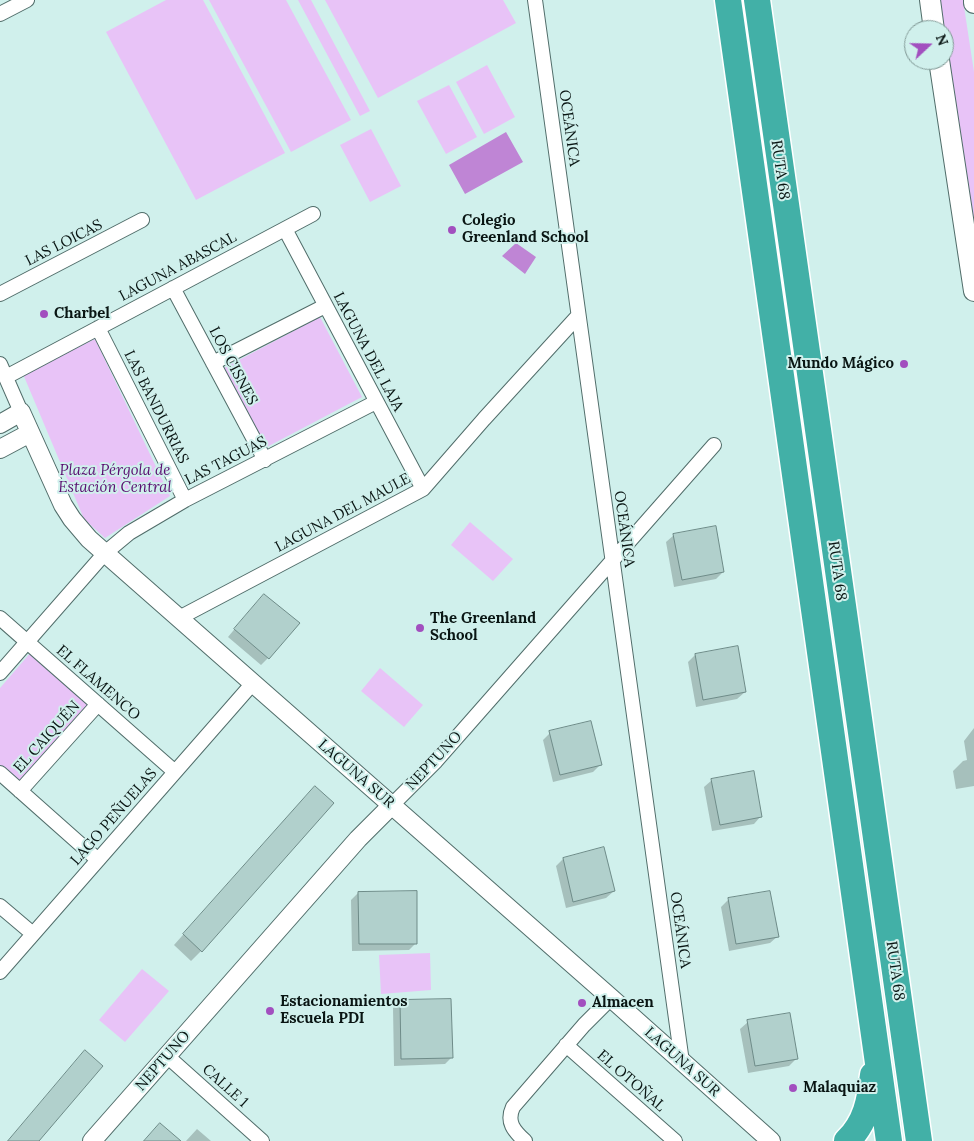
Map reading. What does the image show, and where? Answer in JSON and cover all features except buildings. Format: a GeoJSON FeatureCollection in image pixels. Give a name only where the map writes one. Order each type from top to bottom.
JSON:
{"type":"FeatureCollection","features":[{"type":"Feature","properties":{"kind":"highway","name":"RUTA 68"},"geometry":{"type":"LineString","coordinates":[[728,0],[889,1141]]}},
{"type":"Feature","properties":{"kind":"highway","name":"RUTA 68"},"geometry":{"type":"LineString","coordinates":[[756,0],[919,1141]]}},
{"type":"Feature","properties":{"kind":"highway"},"geometry":{"type":"LineString","coordinates":[[847,1141],[858,1128],[867,1111],[875,1042]]}},
{"type":"Feature","properties":{"kind":"main road"},"geometry":{"type":"LineString","coordinates":[[930,0],[933,20]]}},
{"type":"Feature","properties":{"kind":"main road"},"geometry":{"type":"LineString","coordinates":[[941,70],[974,291]]}},
{"type":"Feature","properties":{"kind":"street"},"geometry":{"type":"LineString","coordinates":[[0,14],[27,0]]}},
{"type":"Feature","properties":{"kind":"street","name":"OCEÁNICA"},"geometry":{"type":"LineString","coordinates":[[535,0],[682,1062]]}},
{"type":"Feature","properties":{"kind":"street","name":"LAGUNA ABASCAL"},"geometry":{"type":"LineString","coordinates":[[6,377],[313,214]]}},
{"type":"Feature","properties":{"kind":"street","name":"LAS LOICAS"},"geometry":{"type":"LineString","coordinates":[[0,294],[142,220]]}},
{"type":"Feature","properties":{"kind":"street","name":"LAGUNA DEL LAJA"},"geometry":{"type":"LineString","coordinates":[[284,229],[423,489]]}},
{"type":"Feature","properties":{"kind":"street","name":"LOS CISNES"},"geometry":{"type":"LineString","coordinates":[[173,288],[265,460]]}},
{"type":"Feature","properties":{"kind":"street"},"geometry":{"type":"LineString","coordinates":[[213,363],[325,306]]}},
{"type":"Feature","properties":{"kind":"street","name":"LAGUNA DEL MAULE"},"geometry":{"type":"LineString","coordinates":[[179,618],[423,489],[578,316]]}},
{"type":"Feature","properties":{"kind":"street","name":"LAS BANDURRIAS"},"geometry":{"type":"LineString","coordinates":[[98,328],[186,500]]}},
{"type":"Feature","properties":{"kind":"street","name":"LAGUNA SUR"},"geometry":{"type":"LineString","coordinates":[[0,364],[63,505],[80,530],[611,998],[766,1140]]}},
{"type":"Feature","properties":{"kind":"street","name":"LAS TAGUAS"},"geometry":{"type":"LineString","coordinates":[[0,672],[105,553],[129,532],[186,500],[376,402]]}},
{"type":"Feature","properties":{"kind":"street"},"geometry":{"type":"LineString","coordinates":[[0,424],[21,412]]}},
{"type":"Feature","properties":{"kind":"street"},"geometry":{"type":"LineString","coordinates":[[0,449],[30,433]]}},
{"type":"Feature","properties":{"kind":"street","name":"NEPTUNO"},"geometry":{"type":"LineString","coordinates":[[92,1141],[358,839],[436,761],[714,445]]}},
{"type":"Feature","properties":{"kind":"street","name":"EL FLAMENCO"},"geometry":{"type":"LineString","coordinates":[[0,618],[175,772]]}},
{"type":"Feature","properties":{"kind":"street","name":"LAGO PEÑUELAS"},"geometry":{"type":"LineString","coordinates":[[0,972],[253,683]]}},
{"type":"Feature","properties":{"kind":"street","name":"EL CAIQUÉN"},"geometry":{"type":"LineString","coordinates":[[20,792],[98,704]]}},
{"type":"Feature","properties":{"kind":"street"},"geometry":{"type":"LineString","coordinates":[[0,774],[98,860]]}},
{"type":"Feature","properties":{"kind":"street"},"geometry":{"type":"LineString","coordinates":[[0,906],[33,934]]}},
{"type":"Feature","properties":{"kind":"street"},"geometry":{"type":"LineString","coordinates":[[525,1141],[512,1127],[510,1113],[513,1107],[566,1045],[611,998]]}},
{"type":"Feature","properties":{"kind":"street","name":"EL OTOÑAL"},"geometry":{"type":"LineString","coordinates":[[566,1045],[675,1141]]}},
{"type":"Feature","properties":{"kind":"street","name":"CALLE 1"},"geometry":{"type":"LineString","coordinates":[[167,1056],[262,1141]]}},
{"type":"Feature","properties":{"kind":"green space"},"geometry":{"type":"Polygon","coordinates":[[[166,0],[203,0],[285,153],[196,200],[106,32],[166,0]]]}},
{"type":"Feature","properties":{"kind":"green space"},"geometry":{"type":"Polygon","coordinates":[[[209,0],[286,0],[351,120],[291,152],[209,0]]]}},
{"type":"Feature","properties":{"kind":"green space"},"geometry":{"type":"Polygon","coordinates":[[[298,0],[311,0],[370,111],[360,116],[298,0]]]}},
{"type":"Feature","properties":{"kind":"green space"},"geometry":{"type":"Polygon","coordinates":[[[325,0],[503,0],[516,23],[378,98],[325,0]]]}},
{"type":"Feature","properties":{"kind":"green space"},"geometry":{"type":"Polygon","coordinates":[[[937,0],[963,0],[974,72],[974,247],[947,70],[954,70],[954,20],[940,20],[937,0]]]}},
{"type":"Feature","properties":{"kind":"green space"},"geometry":{"type":"Polygon","coordinates":[[[487,65],[515,117],[484,134],[456,82],[487,65]]]}},
{"type":"Feature","properties":{"kind":"green space"},"geometry":{"type":"Polygon","coordinates":[[[449,85],[477,137],[446,154],[417,101],[449,85]]]}},
{"type":"Feature","properties":{"kind":"green space"},"geometry":{"type":"Polygon","coordinates":[[[371,129],[401,186],[370,202],[340,145],[371,129]]]}},
{"type":"Feature","properties":{"kind":"green space"},"geometry":{"type":"Polygon","coordinates":[[[320,317],[362,397],[263,449],[222,369],[320,317]]]}},
{"type":"Feature","properties":{"kind":"green space","name":"Plaza Pérgola de Estación Central"},"geometry":{"type":"Polygon","coordinates":[[[95,339],[170,496],[105,538],[84,519],[23,374],[95,339]]]}},
{"type":"Feature","properties":{"kind":"green space"},"geometry":{"type":"Polygon","coordinates":[[[470,522],[513,559],[493,581],[451,545],[470,522]]]}},
{"type":"Feature","properties":{"kind":"green space"},"geometry":{"type":"Polygon","coordinates":[[[32,651],[91,702],[21,783],[0,765],[0,688],[32,651]]]}},
{"type":"Feature","properties":{"kind":"green space"},"geometry":{"type":"Polygon","coordinates":[[[380,668],[423,705],[404,727],[361,691],[380,668]]]}},
{"type":"Feature","properties":{"kind":"green space"},"geometry":{"type":"Polygon","coordinates":[[[430,953],[431,990],[381,994],[379,955],[430,953]]]}},
{"type":"Feature","properties":{"kind":"green space"},"geometry":{"type":"Polygon","coordinates":[[[142,969],[169,991],[125,1042],[99,1020],[142,969]]]}},
{"type":"Feature","properties":{"kind":"shaded area"},"geometry":{"type":"Polygon","coordinates":[[[506,132],[523,162],[465,194],[449,165],[506,132]]]}},
{"type":"Feature","properties":{"kind":"shaded area"},"geometry":{"type":"Polygon","coordinates":[[[516,243],[536,257],[525,274],[502,256],[516,243]]]}},
{"type":"Feature","properties":{"kind":"place","name":"Colegio Greenland School"},"geometry":{"type":"Point","coordinates":[452,230]}},
{"type":"Feature","properties":{"kind":"place","name":"Charbel"},"geometry":{"type":"Point","coordinates":[44,314]}},
{"type":"Feature","properties":{"kind":"place","name":"Mundo Mágico"},"geometry":{"type":"Point","coordinates":[904,364]}},
{"type":"Feature","properties":{"kind":"place","name":"The Greenland School"},"geometry":{"type":"Point","coordinates":[420,628]}},
{"type":"Feature","properties":{"kind":"place","name":"Almacen"},"geometry":{"type":"Point","coordinates":[582,1003]}},
{"type":"Feature","properties":{"kind":"place","name":"Estacionamientos Escuela PDI"},"geometry":{"type":"Point","coordinates":[270,1011]}},
{"type":"Feature","properties":{"kind":"place","name":"Malaquiaz"},"geometry":{"type":"Point","coordinates":[793,1088]}}]}
